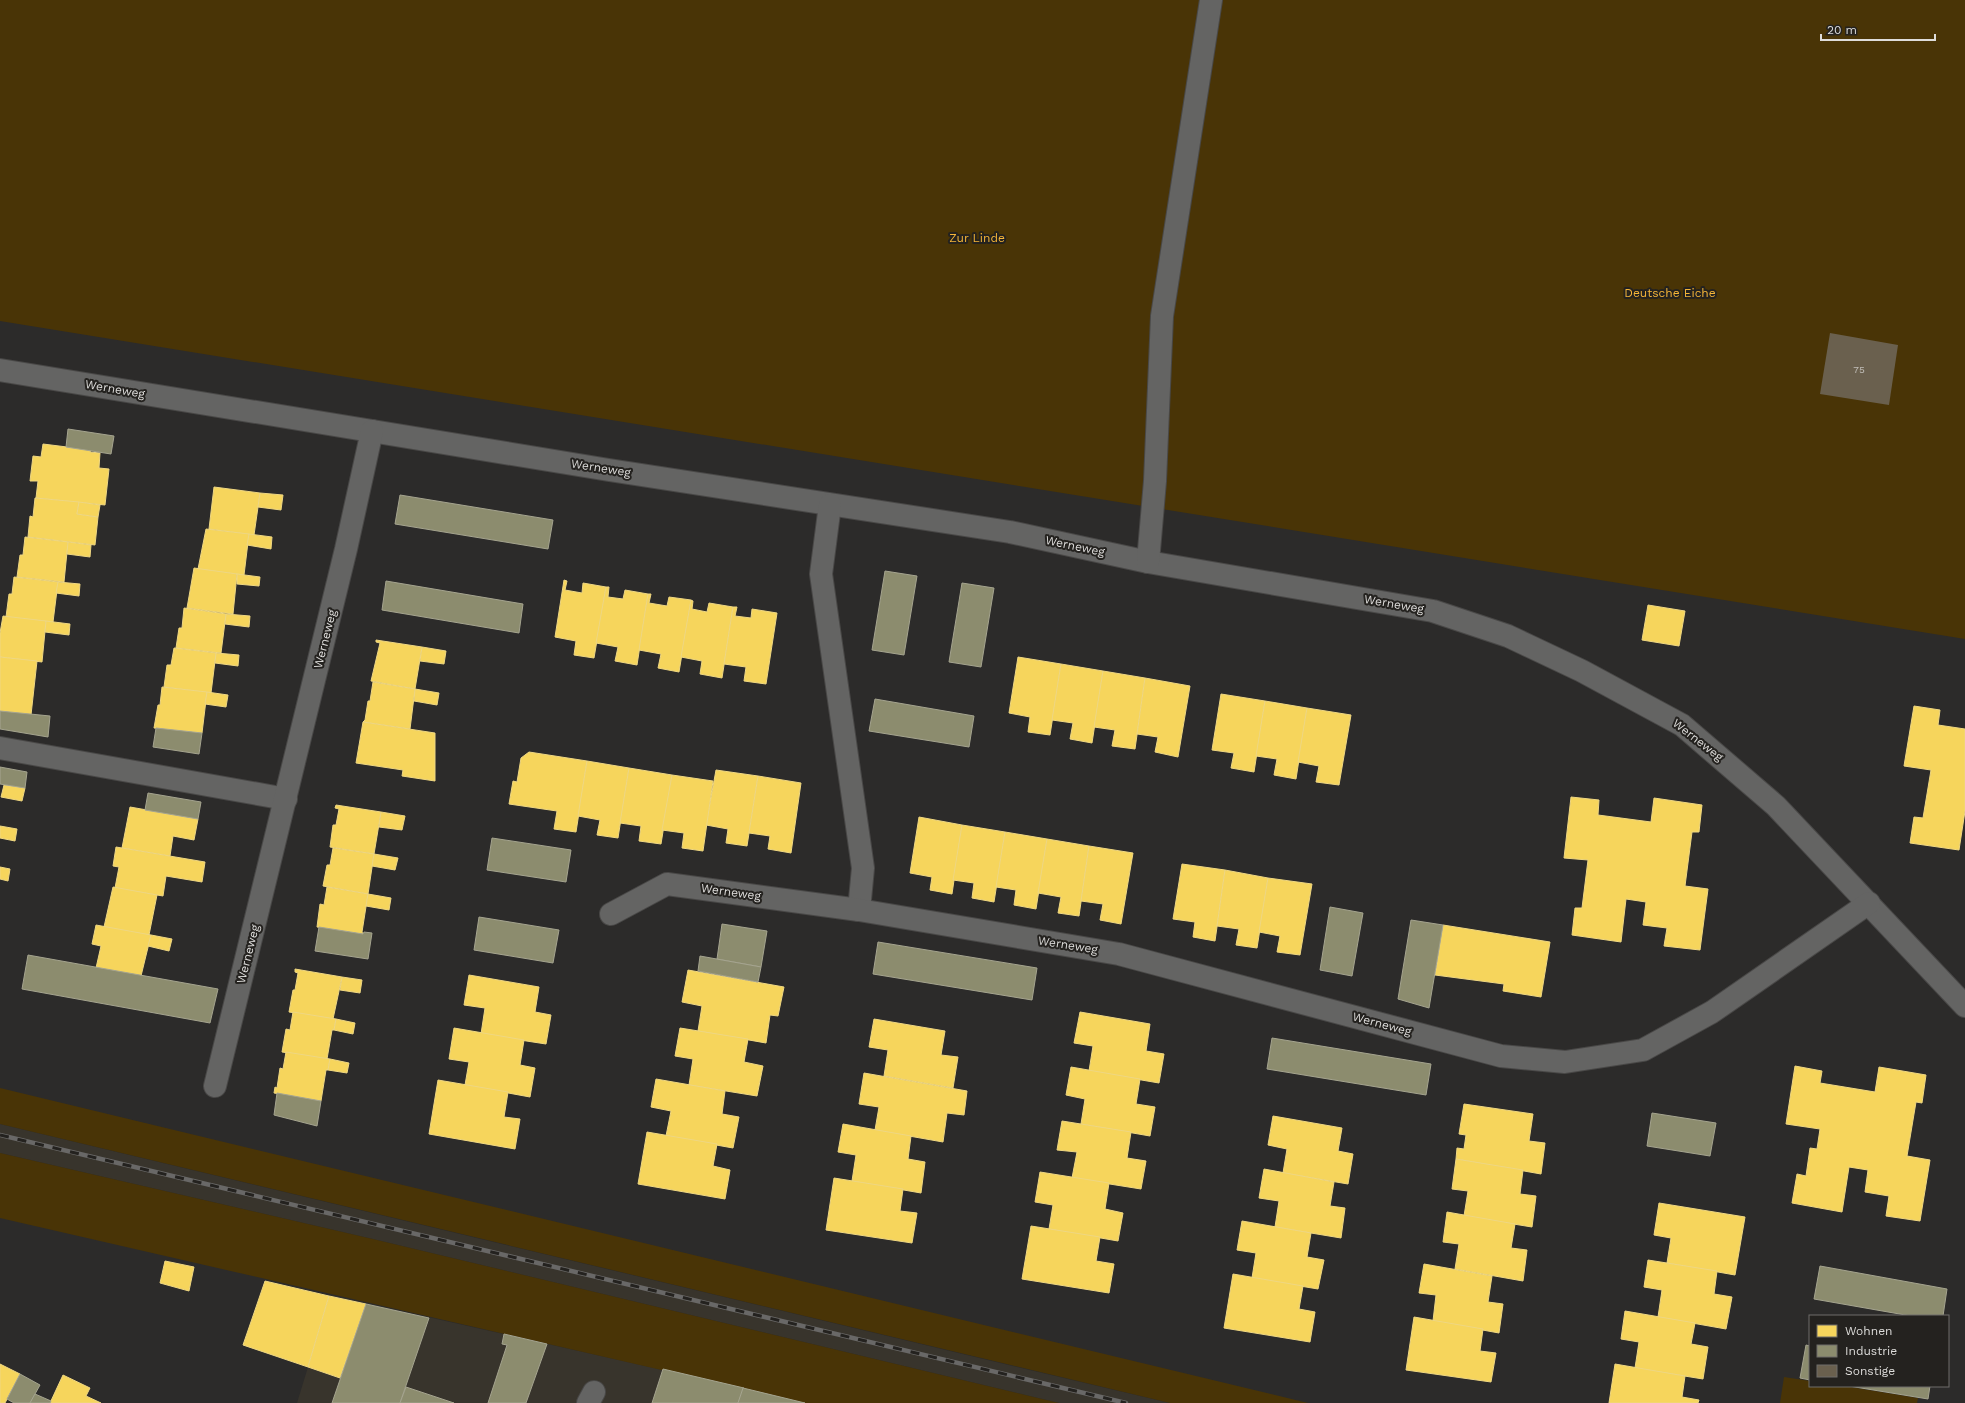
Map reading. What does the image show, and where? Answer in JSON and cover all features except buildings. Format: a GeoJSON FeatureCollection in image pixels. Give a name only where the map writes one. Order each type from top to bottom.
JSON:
{"type":"FeatureCollection","features":[{"type":"Feature","properties":{"kind":"street"},"geometry":{"type":"LineString","coordinates":[[1148,562],[1155,481],[1162,316],[1211,0]]}},
{"type":"Feature","properties":{"kind":"street","name":"Werneweg"},"geometry":{"type":"LineString","coordinates":[[0,370],[372,432],[1010,532],[1148,562],[1433,611],[1508,636],[1582,671],[1682,725],[1776,806],[1870,903],[1965,1006]]}},
{"type":"Feature","properties":{"kind":"street","name":"Werneweg"},"geometry":{"type":"LineString","coordinates":[[215,1086],[286,799],[346,549],[372,432]]}},
{"type":"Feature","properties":{"kind":"street"},"geometry":{"type":"LineString","coordinates":[[830,505],[821,574],[863,868],[858,910]]}},
{"type":"Feature","properties":{"kind":"street"},"geometry":{"type":"LineString","coordinates":[[0,748],[286,799]]}},
{"type":"Feature","properties":{"kind":"street","name":"Werneweg"},"geometry":{"type":"LineString","coordinates":[[611,914],[667,884],[858,910],[1119,954],[1501,1056],[1565,1062],[1643,1050],[1712,1012],[1870,903]]}},
{"type":"Feature","properties":{"kind":"shaded area"},"geometry":{"type":"Polygon","coordinates":[[[0,1124],[1170,1403],[1059,1403],[377,1240],[0,1153],[0,1124]]]}},
{"type":"Feature","properties":{"kind":"shaded area"},"geometry":{"type":"Polygon","coordinates":[[[330,1295],[743,1388],[805,1403],[297,1403],[330,1295]]]}},
{"type":"Feature","properties":{"kind":"green space"},"geometry":{"type":"Polygon","coordinates":[[[0,0],[1965,0],[1965,639],[0,321],[0,0]]]}},
{"type":"Feature","properties":{"kind":"green space"},"geometry":{"type":"Polygon","coordinates":[[[0,1088],[1308,1403],[1170,1403],[0,1124],[0,1088]]]}},
{"type":"Feature","properties":{"kind":"green space"},"geometry":{"type":"Polygon","coordinates":[[[0,1153],[377,1240],[1059,1403],[805,1403],[0,1218],[0,1153]]]}},
{"type":"Feature","properties":{"kind":"green space"},"geometry":{"type":"Polygon","coordinates":[[[1784,1377],[1809,1381],[1809,1387],[1850,1387],[1918,1398],[1917,1403],[1780,1403],[1784,1377]]]}},
{"type":"Feature","properties":{"kind":"railway"},"geometry":{"type":"LineString","coordinates":[[0,1135],[1126,1403]]}},
{"type":"Feature","properties":{"kind":"park label","name":"Zur Linde"},"geometry":{"type":"Point","coordinates":[977,238]}},
{"type":"Feature","properties":{"kind":"park label","name":"Deutsche Eiche"},"geometry":{"type":"Point","coordinates":[1670,293]}}]}
